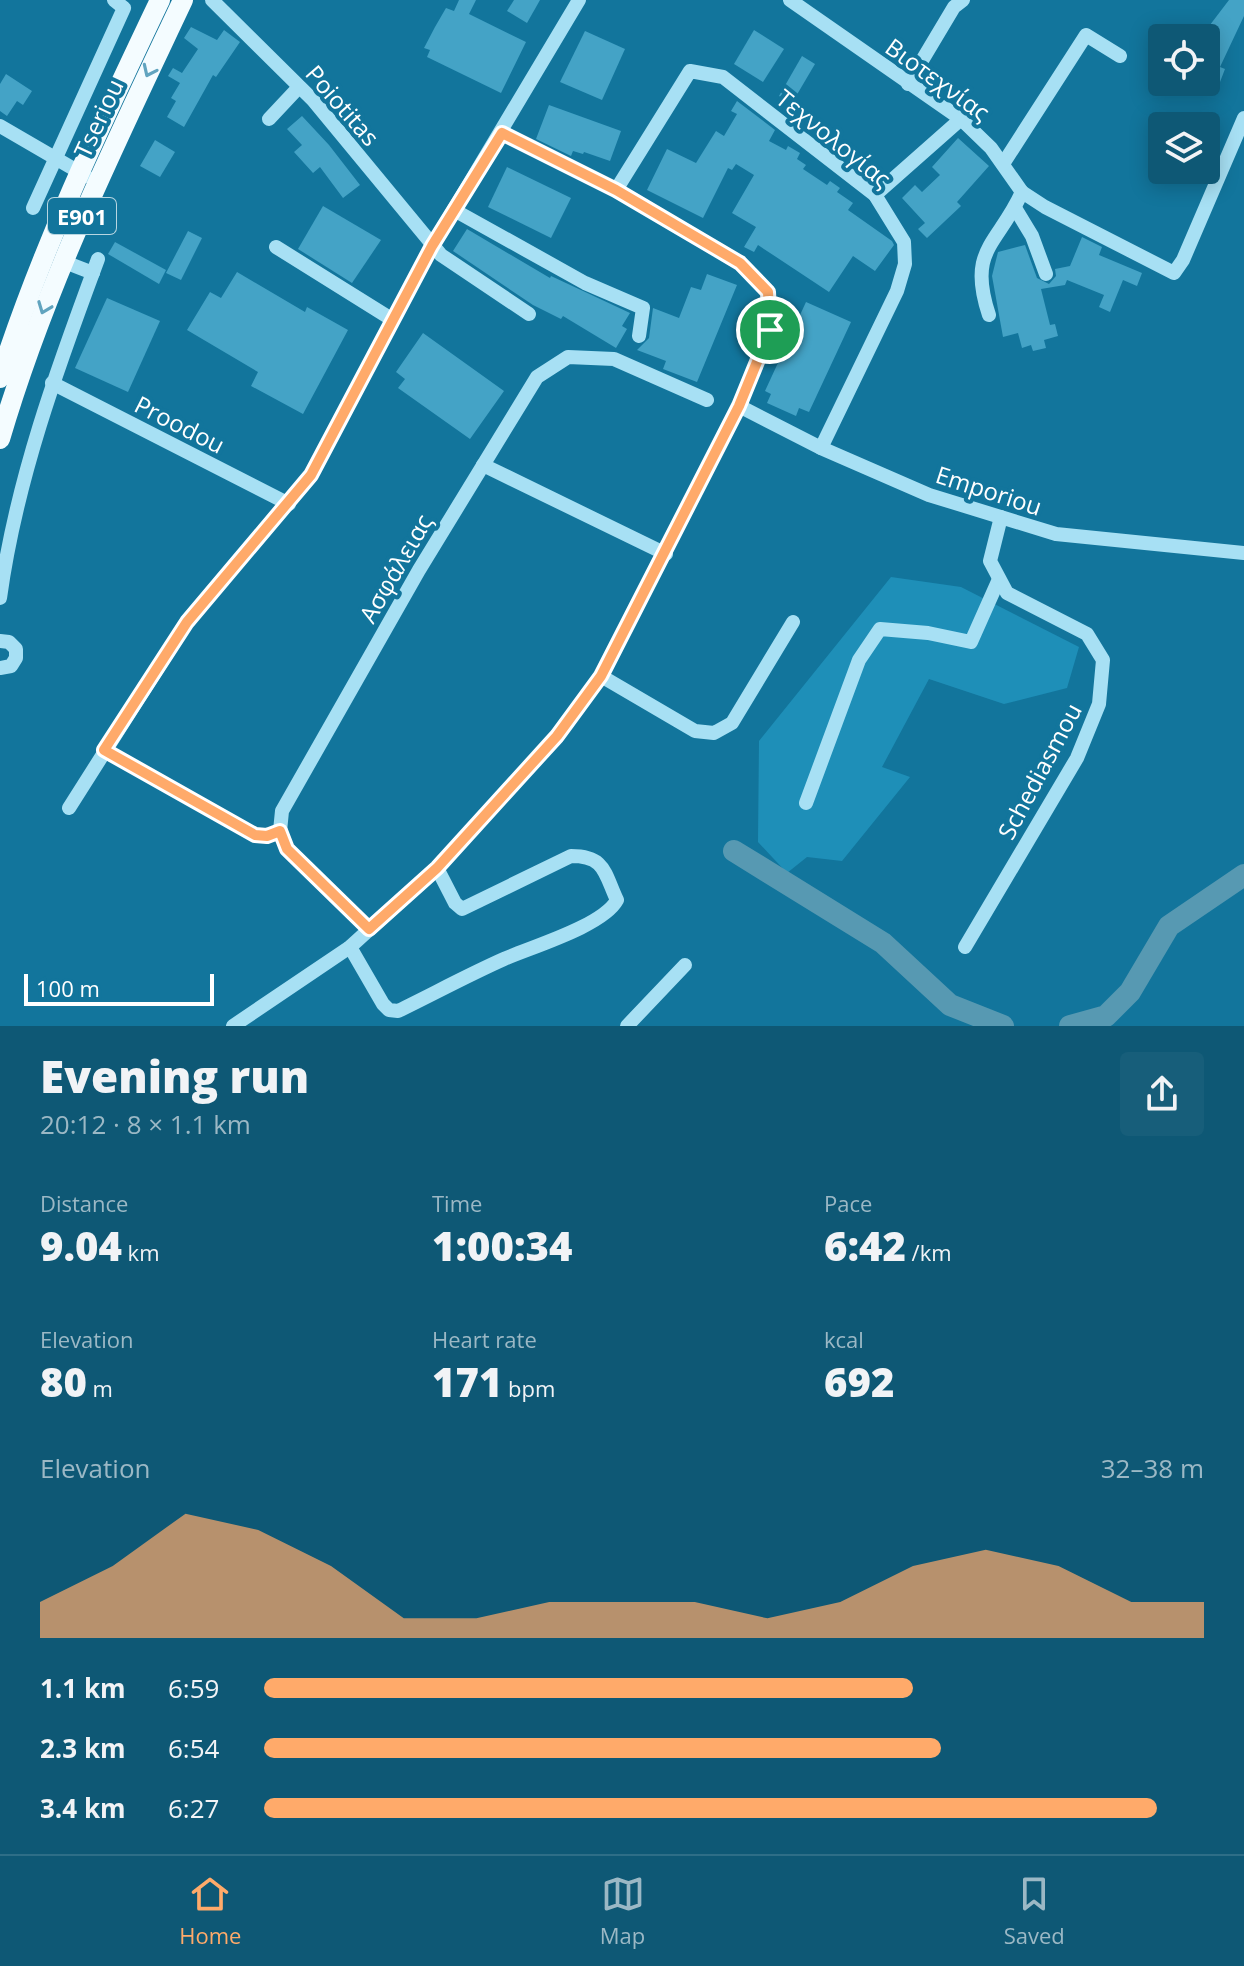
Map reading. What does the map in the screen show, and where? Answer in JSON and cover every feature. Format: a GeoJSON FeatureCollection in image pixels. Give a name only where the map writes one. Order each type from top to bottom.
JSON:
{"type":"FeatureCollection","features":[{"type":"Feature","properties":{"kind":"main road","name":"Tseriou"},"geometry":{"type":"LineString","coordinates":[[1,373],[44,253],[78,172],[160,0]]}},
{"type":"Feature","properties":{"kind":"main road","name":"Tseriou"},"geometry":{"type":"LineString","coordinates":[[0,439],[18,378],[62,261],[183,0]]}},
{"type":"Feature","properties":{"kind":"street","name":"Poiotitas"},"geometry":{"type":"LineString","coordinates":[[212,0],[299,87],[441,255],[529,314]]}},
{"type":"Feature","properties":{"kind":"street"},"geometry":{"type":"LineString","coordinates":[[69,808],[187,622],[311,475],[432,246],[579,0]]}},
{"type":"Feature","properties":{"kind":"street","name":"Βιοτεχνίας"},"geometry":{"type":"LineString","coordinates":[[790,0],[961,119],[1003,164],[1022,192],[1045,207],[1174,273],[1183,260],[1244,118]]}},
{"type":"Feature","properties":{"kind":"street"},"geometry":{"type":"LineString","coordinates":[[908,84],[954,7],[963,0]]}},
{"type":"Feature","properties":{"kind":"street"},"geometry":{"type":"LineString","coordinates":[[33,208],[119,4],[146,27]]}},
{"type":"Feature","properties":{"kind":"street"},"geometry":{"type":"LineString","coordinates":[[1003,164],[1086,35],[1120,56]]}},
{"type":"Feature","properties":{"kind":"street","name":"Τεχνολογίας"},"geometry":{"type":"LineString","coordinates":[[616,190],[690,71],[700,70],[723,77],[875,195],[904,242],[905,264],[897,291],[821,448]]}},
{"type":"Feature","properties":{"kind":"street"},"geometry":{"type":"LineString","coordinates":[[269,119],[299,87]]}},
{"type":"Feature","properties":{"kind":"street"},"geometry":{"type":"LineString","coordinates":[[875,195],[961,119]]}},
{"type":"Feature","properties":{"kind":"street"},"geometry":{"type":"LineString","coordinates":[[0,126],[97,182]]}},
{"type":"Feature","properties":{"kind":"street"},"geometry":{"type":"LineString","coordinates":[[233,1026],[350,947],[437,868],[557,736],[601,676],[666,554],[739,406],[770,330],[768,292],[740,263],[616,190],[502,133]]}},
{"type":"Feature","properties":{"kind":"street"},"geometry":{"type":"LineString","coordinates":[[989,315],[980,281],[982,261],[990,241],[1015,208],[1022,192]]}},
{"type":"Feature","properties":{"kind":"street"},"geometry":{"type":"LineString","coordinates":[[1015,208],[1032,236],[1046,274]]}},
{"type":"Feature","properties":{"kind":"street"},"geometry":{"type":"LineString","coordinates":[[454,210],[585,283],[643,308],[639,336]]}},
{"type":"Feature","properties":{"kind":"street"},"geometry":{"type":"LineString","coordinates":[[276,247],[393,320]]}},
{"type":"Feature","properties":{"kind":"street"},"geometry":{"type":"LineString","coordinates":[[0,598],[4,541],[52,383],[96,266],[62,261]]}},
{"type":"Feature","properties":{"kind":"street","name":"Ασφάλειας"},"geometry":{"type":"LineString","coordinates":[[280,831],[282,811],[419,570],[537,377],[568,357],[614,359],[707,400]]}},
{"type":"Feature","properties":{"kind":"street","name":"Proodou"},"geometry":{"type":"LineString","coordinates":[[52,383],[289,504]]}},
{"type":"Feature","properties":{"kind":"street","name":"Emporiou"},"geometry":{"type":"LineString","coordinates":[[739,406],[821,448],[929,495],[1056,534],[1244,553]]}},
{"type":"Feature","properties":{"kind":"street"},"geometry":{"type":"LineString","coordinates":[[483,465],[666,554]]}},
{"type":"Feature","properties":{"kind":"street"},"geometry":{"type":"LineString","coordinates":[[806,803],[859,660],[880,629],[928,633],[971,642],[999,579],[990,561],[1001,517]]}},
{"type":"Feature","properties":{"kind":"street","name":"Schediasmou"},"geometry":{"type":"LineString","coordinates":[[965,947],[1077,758],[1099,704],[1103,660],[1087,634],[1007,593],[999,579]]}},
{"type":"Feature","properties":{"kind":"street"},"geometry":{"type":"LineString","coordinates":[[601,676],[695,731],[714,733],[732,723],[793,622]]}},
{"type":"Feature","properties":{"kind":"street"},"geometry":{"type":"LineString","coordinates":[[0,641],[9,642],[16,649],[16,658],[11,666],[0,668]]}},
{"type":"Feature","properties":{"kind":"street"},"geometry":{"type":"LineString","coordinates":[[104,750],[255,835],[267,836],[280,831],[287,849],[369,929]]}},
{"type":"Feature","properties":{"kind":"street"},"geometry":{"type":"LineString","coordinates":[[350,947],[383,1004],[389,1010],[398,1011],[502,960],[582,926],[613,907],[617,900],[601,863],[590,856],[571,856],[462,909],[455,903],[437,868]]}},
{"type":"Feature","properties":{"kind":"street"},"geometry":{"type":"LineString","coordinates":[[627,1026],[685,965]]}},
{"type":"Feature","properties":{"kind":"shaded area"},"geometry":{"type":"Polygon","coordinates":[[[891,577],[961,587],[1079,647],[1067,688],[1004,704],[929,679],[882,767],[910,777],[842,861],[807,857],[787,873],[758,842],[759,741],[891,577]]]}},
{"type":"Feature","properties":{"kind":"building"},"geometry":{"type":"Polygon","coordinates":[[[459,0],[476,0],[469,14],[526,42],[501,93],[427,57],[430,50],[424,48],[435,27],[446,8],[454,11],[459,0]]]}},
{"type":"Feature","properties":{"kind":"building"},"geometry":{"type":"Polygon","coordinates":[[[514,0],[540,0],[527,23],[507,11],[514,0]]]}},
{"type":"Feature","properties":{"kind":"building"},"geometry":{"type":"Polygon","coordinates":[[[1229,0],[1244,0],[1244,16],[1220,67],[1220,24],[1211,24],[1229,0]]]}},
{"type":"Feature","properties":{"kind":"building"},"geometry":{"type":"Polygon","coordinates":[[[191,27],[217,40],[224,30],[240,42],[216,77],[213,75],[184,127],[167,117],[176,101],[171,98],[180,83],[168,76],[173,68],[182,73],[198,49],[184,38],[191,27]]]}},
{"type":"Feature","properties":{"kind":"building"},"geometry":{"type":"Polygon","coordinates":[[[754,30],[784,49],[763,82],[734,64],[754,30]]]}},
{"type":"Feature","properties":{"kind":"building"},"geometry":{"type":"Polygon","coordinates":[[[585,31],[625,49],[602,100],[560,82],[585,31]]]}},
{"type":"Feature","properties":{"kind":"building"},"geometry":{"type":"Polygon","coordinates":[[[802,56],[815,64],[792,103],[779,96],[802,56]]]}},
{"type":"Feature","properties":{"kind":"building"},"geometry":{"type":"Polygon","coordinates":[[[6,74],[32,91],[23,105],[17,101],[7,116],[0,111],[0,84],[6,74]]]}},
{"type":"Feature","properties":{"kind":"building"},"geometry":{"type":"Polygon","coordinates":[[[737,101],[775,130],[769,141],[800,153],[797,159],[806,165],[803,169],[827,185],[830,181],[840,188],[837,192],[853,203],[848,210],[892,241],[894,245],[875,271],[853,256],[829,292],[758,245],[754,252],[744,247],[756,227],[732,213],[754,175],[736,164],[732,170],[728,168],[703,218],[647,190],[667,149],[696,163],[716,131],[724,136],[737,114],[731,111],[737,101]]]}},
{"type":"Feature","properties":{"kind":"building"},"geometry":{"type":"Polygon","coordinates":[[[549,105],[621,131],[610,161],[584,152],[573,151],[571,156],[536,139],[549,105]]]}},
{"type":"Feature","properties":{"kind":"building"},"geometry":{"type":"Polygon","coordinates":[[[302,116],[360,185],[343,198],[320,167],[313,173],[294,152],[302,145],[287,129],[302,116]]]}},
{"type":"Feature","properties":{"kind":"building"},"geometry":{"type":"Polygon","coordinates":[[[958,138],[989,166],[957,202],[961,206],[927,238],[918,229],[925,223],[902,198],[915,185],[922,192],[940,175],[932,167],[958,138]]]}},
{"type":"Feature","properties":{"kind":"building"},"geometry":{"type":"Polygon","coordinates":[[[155,140],[175,152],[160,177],[140,166],[155,140]]]}},
{"type":"Feature","properties":{"kind":"building"},"geometry":{"type":"Polygon","coordinates":[[[507,167],[571,198],[551,238],[488,207],[507,167]]]}},
{"type":"Feature","properties":{"kind":"building"},"geometry":{"type":"Polygon","coordinates":[[[323,206],[381,240],[352,283],[298,249],[323,206]]]}},
{"type":"Feature","properties":{"kind":"building"},"geometry":{"type":"Polygon","coordinates":[[[467,229],[550,278],[630,313],[622,326],[627,329],[616,348],[563,316],[561,319],[533,305],[453,251],[467,229]]]}},
{"type":"Feature","properties":{"kind":"building"},"geometry":{"type":"Polygon","coordinates":[[[188,231],[202,238],[181,280],[166,273],[188,231]]]}},
{"type":"Feature","properties":{"kind":"building"},"geometry":{"type":"Polygon","coordinates":[[[1082,237],[1102,247],[1099,255],[1142,273],[1137,286],[1123,280],[1110,312],[1099,307],[1104,295],[1067,280],[1065,285],[1041,289],[1050,325],[1055,324],[1058,336],[1044,340],[1046,348],[1033,351],[1031,345],[1022,348],[1018,333],[1003,337],[992,276],[998,252],[1025,245],[1037,278],[1049,284],[1056,276],[1055,269],[1070,266],[1082,237]]]}},
{"type":"Feature","properties":{"kind":"building"},"geometry":{"type":"Polygon","coordinates":[[[115,242],[166,270],[159,284],[108,254],[115,242]]]}},
{"type":"Feature","properties":{"kind":"building"},"geometry":{"type":"Polygon","coordinates":[[[237,272],[305,312],[307,307],[348,330],[303,414],[251,386],[258,372],[187,330],[210,292],[221,298],[237,272]]]}},
{"type":"Feature","properties":{"kind":"building"},"geometry":{"type":"Polygon","coordinates":[[[707,274],[737,285],[697,382],[663,369],[666,361],[637,350],[649,338],[653,308],[679,318],[691,287],[701,290],[707,274]]]}},
{"type":"Feature","properties":{"kind":"building"},"geometry":{"type":"Polygon","coordinates":[[[107,298],[160,321],[128,392],[75,368],[107,298]]]}},
{"type":"Feature","properties":{"kind":"building"},"geometry":{"type":"Polygon","coordinates":[[[806,302],[851,322],[809,412],[799,408],[796,416],[767,403],[771,394],[765,391],[806,302]]]}},
{"type":"Feature","properties":{"kind":"building"},"geometry":{"type":"Polygon","coordinates":[[[423,333],[504,391],[470,439],[398,388],[405,379],[396,372],[423,333]]]}},
{"type":"Feature","properties":{"kind":"waterway"},"geometry":{"type":"LineString","coordinates":[[734,851],[883,943],[950,1005],[1003,1026]]}},
{"type":"Feature","properties":{"kind":"waterway"},"geometry":{"type":"LineString","coordinates":[[1070,1026],[1106,1016],[1130,992],[1169,926],[1244,875]]}},
{"type":"Feature","properties":{"kind":"route"},"geometry":{"type":"LineString","coordinates":[[502,133],[616,190],[740,263],[768,292],[770,330],[739,406],[601,676],[557,736],[437,868],[369,929],[287,849],[280,831],[267,836],[255,835],[104,750],[187,622],[311,475],[432,246],[502,133]]}}]}
